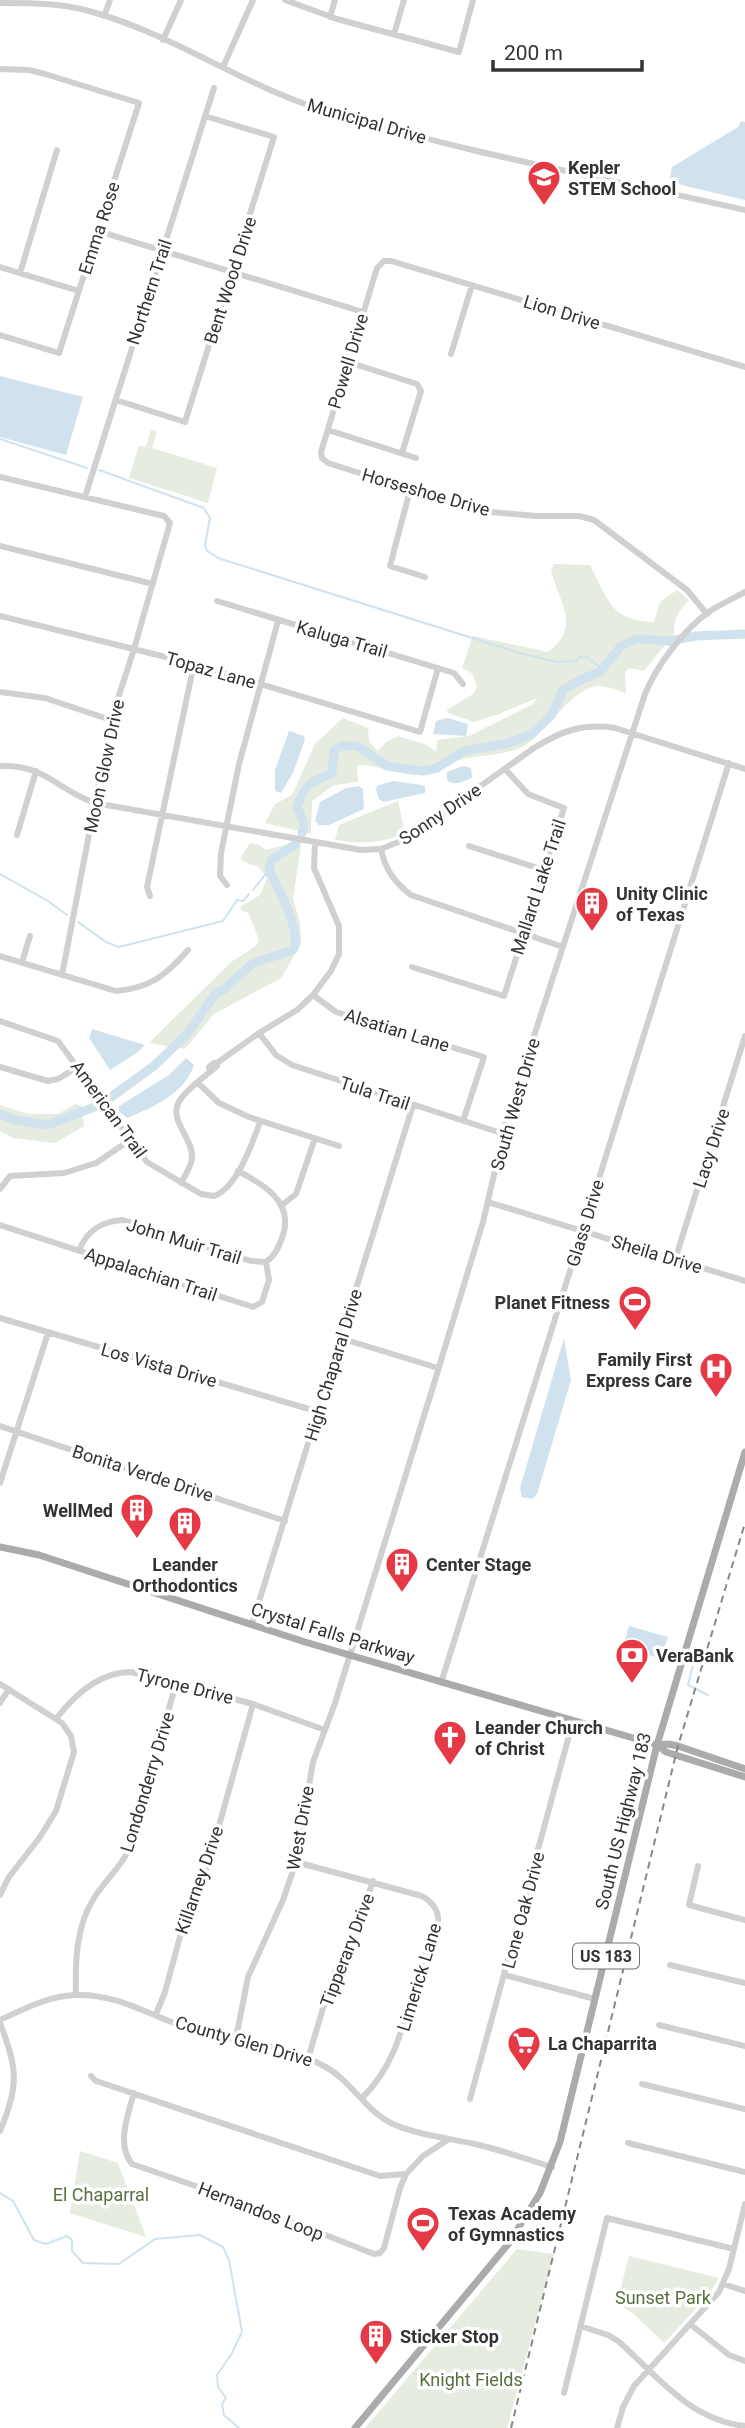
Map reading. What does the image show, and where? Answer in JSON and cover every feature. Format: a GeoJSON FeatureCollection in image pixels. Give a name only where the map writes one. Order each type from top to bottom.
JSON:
{"type":"FeatureCollection","features":[{"type":"Feature","properties":{"kind":"main road","name":"South US Highway 183"},"geometry":{"type":"LineString","coordinates":[[355,2428],[509,2243],[540,2193],[552,2167],[657,1745],[745,1452]]}},
{"type":"Feature","properties":{"kind":"main road","name":"Crystal Falls Parkway"},"geometry":{"type":"LineString","coordinates":[[0,1546],[39,1555],[348,1655],[657,1745]]}},
{"type":"Feature","properties":{"kind":"main road"},"geometry":{"type":"LineString","coordinates":[[657,1745],[678,1746],[745,1769]]}},
{"type":"Feature","properties":{"kind":"main road"},"geometry":{"type":"LineString","coordinates":[[657,1745],[666,1752],[745,1777]]}},
{"type":"Feature","properties":{"kind":"street"},"geometry":{"type":"LineString","coordinates":[[104,16],[110,0]]}},
{"type":"Feature","properties":{"kind":"street"},"geometry":{"type":"LineString","coordinates":[[163,40],[181,0]]}},
{"type":"Feature","properties":{"kind":"street"},"geometry":{"type":"LineString","coordinates":[[223,67],[253,0]]}},
{"type":"Feature","properties":{"kind":"street"},"geometry":{"type":"LineString","coordinates":[[285,0],[330,16],[459,51],[473,0]]}},
{"type":"Feature","properties":{"kind":"street"},"geometry":{"type":"LineString","coordinates":[[330,16],[335,0]]}},
{"type":"Feature","properties":{"kind":"street"},"geometry":{"type":"LineString","coordinates":[[394,34],[404,0]]}},
{"type":"Feature","properties":{"kind":"street","name":"Municipal Drive"},"geometry":{"type":"LineString","coordinates":[[0,3],[41,4],[104,16],[303,103],[387,128],[745,210]]}},
{"type":"Feature","properties":{"kind":"street","name":"Emma Rose"},"geometry":{"type":"LineString","coordinates":[[0,69],[29,70],[139,103],[59,353],[0,335]]}},
{"type":"Feature","properties":{"kind":"street","name":"Northern Trail"},"geometry":{"type":"LineString","coordinates":[[85,497],[214,88]]}},
{"type":"Feature","properties":{"kind":"street","name":"Bent Wood Drive"},"geometry":{"type":"LineString","coordinates":[[116,400],[184,422],[233,273],[274,137],[205,116]]}},
{"type":"Feature","properties":{"kind":"street"},"geometry":{"type":"LineString","coordinates":[[20,273],[57,150]]}},
{"type":"Feature","properties":{"kind":"street"},"geometry":{"type":"LineString","coordinates":[[98,231],[363,312]]}},
{"type":"Feature","properties":{"kind":"street","name":"Lion Drive"},"geometry":{"type":"LineString","coordinates":[[379,264],[391,261],[745,367]]}},
{"type":"Feature","properties":{"kind":"street","name":"Powell Drive"},"geometry":{"type":"LineString","coordinates":[[322,458],[321,452],[379,264]]}},
{"type":"Feature","properties":{"kind":"street"},"geometry":{"type":"LineString","coordinates":[[0,267],[79,291]]}},
{"type":"Feature","properties":{"kind":"street"},"geometry":{"type":"LineString","coordinates":[[451,354],[472,285]]}},
{"type":"Feature","properties":{"kind":"street"},"geometry":{"type":"LineString","coordinates":[[348,362],[417,384],[421,391],[402,453]]}},
{"type":"Feature","properties":{"kind":"street"},"geometry":{"type":"LineString","coordinates":[[328,430],[416,458]]}},
{"type":"Feature","properties":{"kind":"street","name":"Horseshoe Drive"},"geometry":{"type":"LineString","coordinates":[[322,458],[328,463],[486,512],[579,516],[594,520],[687,590],[707,614]]}},
{"type":"Feature","properties":{"kind":"street"},"geometry":{"type":"LineString","coordinates":[[0,477],[85,497]]}},
{"type":"Feature","properties":{"kind":"street"},"geometry":{"type":"LineString","coordinates":[[410,489],[390,566],[425,577]]}},
{"type":"Feature","properties":{"kind":"street","name":"Moon Glow Drive"},"geometry":{"type":"LineString","coordinates":[[62,975],[111,720],[170,526],[169,520],[164,516],[85,497]]}},
{"type":"Feature","properties":{"kind":"street"},"geometry":{"type":"LineString","coordinates":[[0,546],[153,584]]}},
{"type":"Feature","properties":{"kind":"street","name":"South West Drive"},"geometry":{"type":"LineString","coordinates":[[348,1655],[488,1202],[504,1135],[649,684],[664,658],[686,634],[707,614],[745,592]]}},
{"type":"Feature","properties":{"kind":"street","name":"Kaluga Trail"},"geometry":{"type":"LineString","coordinates":[[216,601],[454,673],[463,684]]}},
{"type":"Feature","properties":{"kind":"street","name":"Topaz Lane"},"geometry":{"type":"LineString","coordinates":[[0,616],[194,664],[420,732],[438,668]]}},
{"type":"Feature","properties":{"kind":"street"},"geometry":{"type":"LineString","coordinates":[[227,885],[220,876],[227,825],[239,764],[278,621]]}},
{"type":"Feature","properties":{"kind":"street"},"geometry":{"type":"LineString","coordinates":[[150,897],[147,887],[194,664]]}},
{"type":"Feature","properties":{"kind":"street"},"geometry":{"type":"LineString","coordinates":[[0,692],[45,698],[111,720]]}},
{"type":"Feature","properties":{"kind":"street","name":"Sonny Drive"},"geometry":{"type":"LineString","coordinates":[[0,766],[13,765],[36,771],[77,797],[95,803],[362,850],[381,849],[414,834],[552,737],[577,727],[600,725],[632,733],[745,769]]}},
{"type":"Feature","properties":{"kind":"street","name":"Glass Drive"},"geometry":{"type":"LineString","coordinates":[[441,1683],[729,763]]}},
{"type":"Feature","properties":{"kind":"street","name":"Mallard Lake Trail"},"geometry":{"type":"LineString","coordinates":[[412,967],[504,996],[564,808],[527,794],[505,769]]}},
{"type":"Feature","properties":{"kind":"street"},"geometry":{"type":"LineString","coordinates":[[17,835],[36,771]]}},
{"type":"Feature","properties":{"kind":"street"},"geometry":{"type":"LineString","coordinates":[[181,1183],[191,1164],[192,1153],[177,1118],[176,1111],[180,1100],[210,1070],[212,1064],[298,1010],[331,971],[338,954],[339,926],[314,868],[315,843]]}},
{"type":"Feature","properties":{"kind":"street"},"geometry":{"type":"LineString","coordinates":[[469,846],[544,870]]}},
{"type":"Feature","properties":{"kind":"street"},"geometry":{"type":"LineString","coordinates":[[381,849],[383,860],[394,880],[411,895],[563,947]]}},
{"type":"Feature","properties":{"kind":"street"},"geometry":{"type":"LineString","coordinates":[[22,962],[30,936]]}},
{"type":"Feature","properties":{"kind":"street"},"geometry":{"type":"LineString","coordinates":[[0,956],[116,991],[135,990],[156,981],[173,968],[188,950]]}},
{"type":"Feature","properties":{"kind":"street","name":"Alsatian Lane"},"geometry":{"type":"LineString","coordinates":[[313,995],[336,1012],[484,1057],[463,1121]]}},
{"type":"Feature","properties":{"kind":"street","name":"American Trail"},"geometry":{"type":"LineString","coordinates":[[0,1021],[58,1041],[150,1166],[201,1194],[214,1196],[225,1190],[252,1144],[260,1122]]}},
{"type":"Feature","properties":{"kind":"street","name":"Tula Trail"},"geometry":{"type":"LineString","coordinates":[[259,1033],[276,1055],[292,1065],[504,1135]]}},
{"type":"Feature","properties":{"kind":"street","name":"Lacy Drive"},"geometry":{"type":"LineString","coordinates":[[676,1259],[745,1036]]}},
{"type":"Feature","properties":{"kind":"street"},"geometry":{"type":"LineString","coordinates":[[0,1067],[48,1081],[58,1079],[78,1067]]}},
{"type":"Feature","properties":{"kind":"street"},"geometry":{"type":"LineString","coordinates":[[198,1083],[219,1103],[260,1122],[339,1146]]}},
{"type":"Feature","properties":{"kind":"street","name":"High Chaparal Drive"},"geometry":{"type":"LineString","coordinates":[[252,1624],[413,1105]]}},
{"type":"Feature","properties":{"kind":"street"},"geometry":{"type":"LineString","coordinates":[[238,1171],[263,1185],[282,1205],[298,1191],[315,1139]]}},
{"type":"Feature","properties":{"kind":"street"},"geometry":{"type":"LineString","coordinates":[[0,1189],[10,1176],[64,1173],[96,1163],[130,1140]]}},
{"type":"Feature","properties":{"kind":"street","name":"Sheila Drive"},"geometry":{"type":"LineString","coordinates":[[488,1202],[745,1281]]}},
{"type":"Feature","properties":{"kind":"street","name":"John Muir Trail"},"geometry":{"type":"LineString","coordinates":[[79,1251],[84,1237],[92,1230],[123,1220],[251,1261],[266,1262],[277,1251],[285,1228],[286,1215],[282,1205]]}},
{"type":"Feature","properties":{"kind":"street","name":"Appalachian Trail"},"geometry":{"type":"LineString","coordinates":[[0,1225],[253,1307],[262,1302],[269,1282],[266,1262]]}},
{"type":"Feature","properties":{"kind":"street","name":"Los Vista Drive"},"geometry":{"type":"LineString","coordinates":[[0,1318],[318,1412]]}},
{"type":"Feature","properties":{"kind":"street"},"geometry":{"type":"LineString","coordinates":[[0,1483],[48,1333]]}},
{"type":"Feature","properties":{"kind":"street"},"geometry":{"type":"LineString","coordinates":[[340,1338],[438,1368]]}},
{"type":"Feature","properties":{"kind":"street","name":"Bonita Verde Drive"},"geometry":{"type":"LineString","coordinates":[[0,1426],[285,1521]]}},
{"type":"Feature","properties":{"kind":"street","name":"West Drive"},"geometry":{"type":"LineString","coordinates":[[236,2038],[248,1977],[283,1900],[296,1862],[310,1772],[348,1655]]}},
{"type":"Feature","properties":{"kind":"street","name":"Tyrone Drive"},"geometry":{"type":"LineString","coordinates":[[57,1718],[79,1693],[107,1676],[125,1672],[141,1673],[253,1704],[325,1730]]}},
{"type":"Feature","properties":{"kind":"street","name":"Londonderry Drive"},"geometry":{"type":"LineString","coordinates":[[76,1995],[76,1961],[83,1923],[94,1899],[122,1864],[132,1843],[176,1683]]}},
{"type":"Feature","properties":{"kind":"street"},"geometry":{"type":"LineString","coordinates":[[0,1684],[57,1718],[68,1732],[74,1746],[63,1793],[51,1820],[9,1877],[0,1895]]}},
{"type":"Feature","properties":{"kind":"street"},"geometry":{"type":"LineString","coordinates":[[0,1703],[9,1689]]}},
{"type":"Feature","properties":{"kind":"street","name":"Killarney Drive"},"geometry":{"type":"LineString","coordinates":[[156,2014],[184,1922],[208,1865],[253,1704]]}},
{"type":"Feature","properties":{"kind":"street","name":"Lone Oak Drive"},"geometry":{"type":"LineString","coordinates":[[470,2099],[573,1721]]}},
{"type":"Feature","properties":{"kind":"street","name":"Limerick Lane"},"geometry":{"type":"LineString","coordinates":[[296,1862],[373,1881],[428,1900],[434,1907],[438,1923],[421,1966],[397,2049],[383,2074],[362,2098]]}},
{"type":"Feature","properties":{"kind":"street"},"geometry":{"type":"LineString","coordinates":[[698,1866],[689,1905],[745,1920]]}},
{"type":"Feature","properties":{"kind":"street","name":"Tipperary Drive"},"geometry":{"type":"LineString","coordinates":[[308,2059],[331,1981],[364,1908],[373,1881]]}},
{"type":"Feature","properties":{"kind":"street"},"geometry":{"type":"LineString","coordinates":[[670,1965],[745,1983]]}},
{"type":"Feature","properties":{"kind":"street"},"geometry":{"type":"LineString","coordinates":[[505,1975],[595,1999]]}},
{"type":"Feature","properties":{"kind":"street","name":"County Glen Drive"},"geometry":{"type":"LineString","coordinates":[[0,2022],[47,2000],[76,1995],[109,1998],[191,2029],[236,2038],[308,2059],[334,2072],[375,2112],[392,2123],[552,2167]]}},
{"type":"Feature","properties":{"kind":"street"},"geometry":{"type":"LineString","coordinates":[[0,2022],[13,2060],[15,2080],[10,2106],[0,2131]]}},
{"type":"Feature","properties":{"kind":"street"},"geometry":{"type":"LineString","coordinates":[[659,2025],[745,2046]]}},
{"type":"Feature","properties":{"kind":"street"},"geometry":{"type":"LineString","coordinates":[[91,2076],[96,2081],[375,2174],[406,2174]]}},
{"type":"Feature","properties":{"kind":"street"},"geometry":{"type":"LineString","coordinates":[[642,2084],[745,2109]]}},
{"type":"Feature","properties":{"kind":"street","name":"Hernandos Loop"},"geometry":{"type":"LineString","coordinates":[[134,2093],[125,2133],[126,2154],[132,2164],[239,2201],[374,2254],[380,2253],[384,2248],[406,2174],[423,2156],[449,2139]]}},
{"type":"Feature","properties":{"kind":"street"},"geometry":{"type":"LineString","coordinates":[[628,2143],[745,2172]]}},
{"type":"Feature","properties":{"kind":"street"},"geometry":{"type":"LineString","coordinates":[[617,2428],[628,2395],[648,2369],[711,2302],[723,2284],[744,2209]]}},
{"type":"Feature","properties":{"kind":"street"},"geometry":{"type":"LineString","coordinates":[[564,2393],[607,2218],[734,2249]]}},
{"type":"Feature","properties":{"kind":"street"},"geometry":{"type":"LineString","coordinates":[[723,2284],[745,2291]]}},
{"type":"Feature","properties":{"kind":"street"},"geometry":{"type":"LineString","coordinates":[[690,2324],[729,2355],[745,2361]]}},
{"type":"Feature","properties":{"kind":"street"},"geometry":{"type":"LineString","coordinates":[[580,2326],[608,2335],[689,2407],[717,2421],[745,2426]]}},
{"type":"Feature","properties":{"kind":"green space"},"geometry":{"type":"Polygon","coordinates":[[[151,430],[157,431],[152,448],[217,468],[208,503],[129,478],[139,445],[146,447],[151,430]]]}},
{"type":"Feature","properties":{"kind":"green space"},"geometry":{"type":"Polygon","coordinates":[[[554,564],[590,565],[612,606],[628,617],[639,620],[654,622],[660,602],[677,590],[689,600],[677,616],[674,634],[644,671],[629,668],[625,672],[626,693],[603,686],[589,688],[569,702],[539,734],[520,748],[459,760],[433,772],[413,775],[357,765],[358,782],[334,785],[312,801],[311,834],[265,823],[275,804],[292,795],[315,744],[343,718],[368,728],[369,742],[378,751],[386,742],[398,736],[427,745],[436,752],[437,740],[469,736],[533,704],[537,698],[474,722],[448,713],[447,710],[473,694],[477,687],[473,674],[462,668],[473,636],[548,652],[558,642],[566,623],[551,570],[554,564]]]}},
{"type":"Feature","properties":{"kind":"green space"},"geometry":{"type":"Polygon","coordinates":[[[398,801],[405,833],[371,842],[335,840],[339,825],[398,801]]]}},
{"type":"Feature","properties":{"kind":"green space"},"geometry":{"type":"Polygon","coordinates":[[[250,843],[266,850],[289,844],[301,846],[293,899],[300,922],[301,944],[281,978],[214,1014],[185,1049],[149,1043],[231,962],[256,946],[259,940],[248,912],[242,911],[240,907],[260,895],[267,878],[258,866],[240,859],[250,843]]]}},
{"type":"Feature","properties":{"kind":"green space"},"geometry":{"type":"Polygon","coordinates":[[[75,1104],[82,1106],[84,1126],[55,1143],[13,1138],[0,1131],[0,1105],[28,1114],[58,1114],[75,1104]]]}},
{"type":"Feature","properties":{"kind":"green space","name":"El Chaparral"},"geometry":{"type":"Polygon","coordinates":[[[80,2151],[118,2163],[146,2237],[70,2213],[80,2151]]]}},
{"type":"Feature","properties":{"kind":"green space","name":"Knight Fields"},"geometry":{"type":"Polygon","coordinates":[[[517,2249],[554,2254],[507,2428],[365,2428],[517,2249]]]}},
{"type":"Feature","properties":{"kind":"green space","name":"Sunset Park"},"geometry":{"type":"Polygon","coordinates":[[[629,2256],[719,2278],[707,2297],[664,2343],[635,2315],[617,2303],[629,2256]]]}},
{"type":"Feature","properties":{"kind":"water"},"geometry":{"type":"Polygon","coordinates":[[[741,121],[745,122],[745,200],[669,182],[672,167],[738,127],[741,121]]]}},
{"type":"Feature","properties":{"kind":"water"},"geometry":{"type":"Polygon","coordinates":[[[0,376],[83,397],[66,455],[0,437],[0,376]]]}},
{"type":"Feature","properties":{"kind":"water"},"geometry":{"type":"Polygon","coordinates":[[[447,718],[468,724],[466,736],[433,734],[436,721],[447,718]]]}},
{"type":"Feature","properties":{"kind":"water"},"geometry":{"type":"Polygon","coordinates":[[[289,731],[304,736],[305,739],[293,773],[281,793],[275,791],[275,770],[289,731]]]}},
{"type":"Feature","properties":{"kind":"water"},"geometry":{"type":"Polygon","coordinates":[[[463,766],[471,768],[472,778],[456,783],[447,780],[447,772],[463,766]]]}},
{"type":"Feature","properties":{"kind":"water"},"geometry":{"type":"Polygon","coordinates":[[[393,781],[422,785],[425,787],[425,793],[383,802],[379,799],[377,786],[393,781]]]}},
{"type":"Feature","properties":{"kind":"water"},"geometry":{"type":"Polygon","coordinates":[[[359,786],[363,789],[364,809],[329,825],[319,825],[315,821],[320,802],[346,788],[359,786]]]}},
{"type":"Feature","properties":{"kind":"water"},"geometry":{"type":"Polygon","coordinates":[[[92,1029],[145,1045],[110,1070],[89,1038],[92,1029]]]}},
{"type":"Feature","properties":{"kind":"water"},"geometry":{"type":"Polygon","coordinates":[[[186,1058],[194,1065],[176,1092],[127,1118],[119,1111],[119,1106],[169,1075],[186,1058]]]}},
{"type":"Feature","properties":{"kind":"water"},"geometry":{"type":"Polygon","coordinates":[[[564,1338],[571,1380],[537,1494],[532,1499],[522,1497],[520,1488],[564,1338]]]}},
{"type":"Feature","properties":{"kind":"water"},"geometry":{"type":"Polygon","coordinates":[[[629,1626],[668,1637],[661,1659],[623,1646],[629,1626]]]}},
{"type":"Feature","properties":{"kind":"waterway"},"geometry":{"type":"LineString","coordinates":[[0,439],[87,468]]}},
{"type":"Feature","properties":{"kind":"waterway"},"geometry":{"type":"LineString","coordinates":[[99,470],[204,508],[210,518],[205,545],[207,551],[218,558],[523,654],[557,662],[576,661],[586,656],[602,669]]}},
{"type":"Feature","properties":{"kind":"waterway"},"geometry":{"type":"LineString","coordinates":[[302,833],[303,823],[297,807],[300,799],[309,785],[332,773],[334,751],[341,746],[357,746],[387,766],[423,771],[437,768],[464,751],[509,743],[530,735],[551,716],[563,690],[600,672],[621,646],[637,639],[669,641],[696,636],[745,634]]}},
{"type":"Feature","properties":{"kind":"waterway"},"geometry":{"type":"LineString","coordinates":[[107,1100],[154,1066],[187,1034],[216,993],[253,963],[293,950],[295,933],[292,922],[269,870],[271,860],[296,844]]}},
{"type":"Feature","properties":{"kind":"waterway"},"geometry":{"type":"LineString","coordinates":[[253,890],[269,870]]}},
{"type":"Feature","properties":{"kind":"waterway"},"geometry":{"type":"LineString","coordinates":[[0,874],[67,915]]}},
{"type":"Feature","properties":{"kind":"waterway"},"geometry":{"type":"LineString","coordinates":[[78,922],[106,942],[119,947],[223,921],[237,900],[243,901],[249,894]]}},
{"type":"Feature","properties":{"kind":"waterway"},"geometry":{"type":"LineString","coordinates":[[0,1114],[15,1120],[47,1125],[100,1105]]}},
{"type":"Feature","properties":{"kind":"waterway"},"geometry":{"type":"LineString","coordinates":[[667,1649],[675,1651]]}},
{"type":"Feature","properties":{"kind":"waterway"},"geometry":{"type":"LineString","coordinates":[[691,1657],[694,1661],[688,1685],[708,1695]]}},
{"type":"Feature","properties":{"kind":"waterway"},"geometry":{"type":"LineString","coordinates":[[0,2193],[13,2201],[34,2240],[46,2244],[67,2236],[72,2240],[72,2251],[83,2263],[119,2264],[155,2239],[200,2235],[223,2247],[229,2260],[242,2332],[217,2375],[218,2387],[226,2398],[222,2404],[224,2415],[239,2428]]}},
{"type":"Feature","properties":{"kind":"railway"},"geometry":{"type":"LineString","coordinates":[[511,2428],[678,1746],[745,1523]]}},
{"type":"Feature","properties":{"kind":"place","name":"Kepler STEM School"},"geometry":{"type":"Point","coordinates":[544,207]}},
{"type":"Feature","properties":{"kind":"place","name":"Unity Clinic of Texas"},"geometry":{"type":"Point","coordinates":[592,933]}},
{"type":"Feature","properties":{"kind":"place","name":"Planet Fitness"},"geometry":{"type":"Point","coordinates":[635,1332]}},
{"type":"Feature","properties":{"kind":"place","name":"Family First Express Care"},"geometry":{"type":"Point","coordinates":[716,1399]}},
{"type":"Feature","properties":{"kind":"place","name":"WellMed"},"geometry":{"type":"Point","coordinates":[137,1540]}},
{"type":"Feature","properties":{"kind":"place","name":"Leander Orthodontics"},"geometry":{"type":"Point","coordinates":[185,1553]}},
{"type":"Feature","properties":{"kind":"place","name":"Center Stage"},"geometry":{"type":"Point","coordinates":[402,1594]}},
{"type":"Feature","properties":{"kind":"place","name":"VeraBank"},"geometry":{"type":"Point","coordinates":[632,1685]}},
{"type":"Feature","properties":{"kind":"place","name":"Leander Church of Christ"},"geometry":{"type":"Point","coordinates":[450,1767]}},
{"type":"Feature","properties":{"kind":"place","name":"La Chaparrita"},"geometry":{"type":"Point","coordinates":[524,2073]}},
{"type":"Feature","properties":{"kind":"place","name":"Texas Academy of Gymnastics"},"geometry":{"type":"Point","coordinates":[423,2253]}},
{"type":"Feature","properties":{"kind":"place","name":"Sticker Stop"},"geometry":{"type":"Point","coordinates":[376,2366]}}]}
